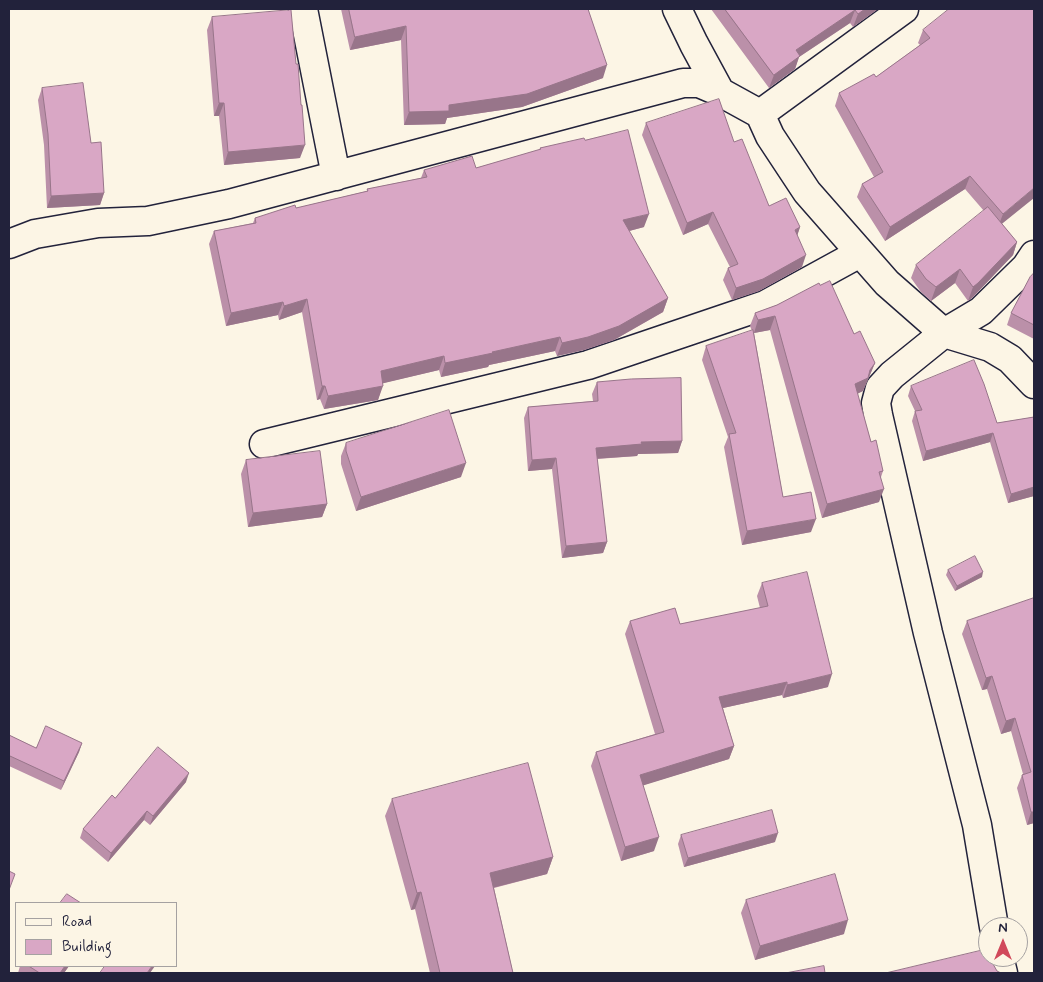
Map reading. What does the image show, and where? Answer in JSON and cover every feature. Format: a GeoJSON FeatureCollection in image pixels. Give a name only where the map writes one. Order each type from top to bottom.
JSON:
{"type":"FeatureCollection","features":[{"type":"Feature","properties":{"kind":"street"},"geometry":{"type":"LineString","coordinates":[[303,9],[336,176]]}},
{"type":"Feature","properties":{"kind":"street"},"geometry":{"type":"LineString","coordinates":[[677,9],[720,92]]}},
{"type":"Feature","properties":{"kind":"street"},"geometry":{"type":"LineString","coordinates":[[760,114],[904,9]]}},
{"type":"Feature","properties":{"kind":"street"},"geometry":{"type":"LineString","coordinates":[[9,244],[34,234],[98,223],[148,221],[220,206],[683,83],[699,83],[760,114],[770,136],[807,192],[887,283],[944,333],[990,347],[1010,359],[1034,384]]}},
{"type":"Feature","properties":{"kind":"street"},"geometry":{"type":"LineString","coordinates":[[264,444],[588,365],[764,305],[860,252]]}},
{"type":"Feature","properties":{"kind":"street"},"geometry":{"type":"LineString","coordinates":[[992,917],[977,825],[924,614],[876,402],[880,388],[892,375],[944,333],[981,310],[1026,267],[1034,255]]}},
{"type":"Feature","properties":{"kind":"building"},"geometry":{"type":"Polygon","coordinates":[[[349,9],[588,9],[607,65],[527,94],[449,105],[449,111],[409,112],[406,26],[355,37],[349,9]]]}},
{"type":"Feature","properties":{"kind":"building"},"geometry":{"type":"Polygon","coordinates":[[[725,9],[865,9],[858,14],[855,10],[796,50],[800,56],[774,75],[725,9]]]}},
{"type":"Feature","properties":{"kind":"building"},"geometry":{"type":"Polygon","coordinates":[[[949,9],[1034,9],[1034,188],[1003,214],[970,176],[890,227],[862,184],[883,172],[839,93],[874,74],[876,77],[930,38],[923,30],[949,9]]]}},
{"type":"Feature","properties":{"kind":"building"},"geometry":{"type":"Polygon","coordinates":[[[291,10],[305,145],[228,152],[224,103],[219,103],[212,17],[291,10]]]}},
{"type":"Feature","properties":{"kind":"building"},"geometry":{"type":"Polygon","coordinates":[[[83,83],[91,143],[101,142],[104,193],[51,196],[48,134],[42,88],[83,83]]]}},
{"type":"Feature","properties":{"kind":"building"},"geometry":{"type":"Polygon","coordinates":[[[719,99],[734,142],[742,139],[769,206],[786,198],[800,227],[795,230],[806,255],[763,279],[736,288],[728,268],[738,264],[713,212],[687,223],[646,123],[719,99]]]}},
{"type":"Feature","properties":{"kind":"building"},"geometry":{"type":"Polygon","coordinates":[[[628,130],[649,214],[623,220],[668,298],[619,326],[588,337],[562,343],[560,337],[445,363],[444,356],[381,371],[383,386],[328,396],[325,386],[322,386],[307,299],[284,306],[283,302],[231,313],[214,231],[256,223],[255,218],[295,205],[296,208],[368,191],[367,189],[427,177],[424,170],[472,156],[476,168],[540,148],[628,130]]]}},
{"type":"Feature","properties":{"kind":"building"},"geometry":{"type":"Polygon","coordinates":[[[988,207],[1017,242],[973,287],[960,269],[936,287],[926,279],[916,265],[988,207]]]}},
{"type":"Feature","properties":{"kind":"building"},"geometry":{"type":"Polygon","coordinates":[[[1034,273],[1034,325],[1011,313],[1034,273]]]}},
{"type":"Feature","properties":{"kind":"building"},"geometry":{"type":"Polygon","coordinates":[[[830,281],[854,334],[860,331],[875,363],[870,370],[868,378],[855,384],[871,442],[876,440],[883,471],[879,472],[884,489],[827,504],[775,316],[758,320],[755,313],[777,305],[819,283],[820,285],[830,281]]]}},
{"type":"Feature","properties":{"kind":"building"},"geometry":{"type":"Polygon","coordinates":[[[753,330],[783,497],[811,492],[816,519],[747,531],[729,434],[736,433],[706,346],[753,330]]]}},
{"type":"Feature","properties":{"kind":"building"},"geometry":{"type":"Polygon","coordinates":[[[974,360],[997,423],[1034,417],[1034,487],[1011,494],[993,433],[926,451],[915,411],[922,410],[911,386],[974,360]]]}},
{"type":"Feature","properties":{"kind":"building"},"geometry":{"type":"Polygon","coordinates":[[[681,378],[682,441],[641,442],[642,444],[596,448],[607,542],[566,546],[556,458],[532,460],[528,407],[598,401],[597,382],[681,378]]]}},
{"type":"Feature","properties":{"kind":"building"},"geometry":{"type":"Polygon","coordinates":[[[449,410],[466,463],[361,497],[346,451],[346,443],[449,410]]]}},
{"type":"Feature","properties":{"kind":"building"},"geometry":{"type":"Polygon","coordinates":[[[320,451],[327,504],[253,513],[246,460],[320,451]]]}},
{"type":"Feature","properties":{"kind":"building"},"geometry":{"type":"Polygon","coordinates":[[[975,556],[983,572],[957,586],[948,570],[975,556]]]}},
{"type":"Feature","properties":{"kind":"building"},"geometry":{"type":"Polygon","coordinates":[[[807,572],[832,674],[787,685],[787,682],[719,697],[734,746],[640,775],[659,837],[625,847],[596,752],[664,732],[630,621],[675,608],[680,624],[768,606],[762,583],[807,572]]]}},
{"type":"Feature","properties":{"kind":"building"},"geometry":{"type":"Polygon","coordinates":[[[1034,598],[1034,812],[1031,812],[1022,775],[1031,772],[1015,718],[1006,721],[992,676],[986,678],[967,621],[1034,598]]]}},
{"type":"Feature","properties":{"kind":"building"},"geometry":{"type":"Polygon","coordinates":[[[46,726],[82,743],[64,781],[10,756],[9,759],[9,735],[36,748],[46,726]]]}},
{"type":"Feature","properties":{"kind":"building"},"geometry":{"type":"Polygon","coordinates":[[[158,747],[189,773],[153,816],[147,811],[111,853],[83,829],[112,795],[115,798],[158,747]]]}},
{"type":"Feature","properties":{"kind":"building"},"geometry":{"type":"Polygon","coordinates":[[[528,763],[553,857],[490,873],[513,973],[440,973],[421,892],[417,893],[392,799],[528,763]]]}},
{"type":"Feature","properties":{"kind":"building"},"geometry":{"type":"Polygon","coordinates":[[[772,810],[778,833],[688,858],[681,835],[772,810]]]}},
{"type":"Feature","properties":{"kind":"building"},"geometry":{"type":"Polygon","coordinates":[[[9,871],[15,874],[9,890],[9,871]]]}},
{"type":"Feature","properties":{"kind":"building"},"geometry":{"type":"Polygon","coordinates":[[[835,874],[848,920],[760,946],[746,900],[835,874]]]}},
{"type":"Feature","properties":{"kind":"building"},"geometry":{"type":"Polygon","coordinates":[[[67,894],[79,902],[61,902],[67,894]]]}},
{"type":"Feature","properties":{"kind":"building"},"geometry":{"type":"Polygon","coordinates":[[[978,951],[978,967],[995,967],[1001,973],[886,973],[978,951]]]}},
{"type":"Feature","properties":{"kind":"building"},"geometry":{"type":"Polygon","coordinates":[[[824,966],[825,973],[786,973],[824,966]]]}},
{"type":"Feature","properties":{"kind":"building"},"geometry":{"type":"Polygon","coordinates":[[[31,967],[64,967],[60,973],[40,973],[31,967]]]}},
{"type":"Feature","properties":{"kind":"building"},"geometry":{"type":"Polygon","coordinates":[[[104,967],[151,967],[147,973],[100,973],[104,967]]]}}]}
